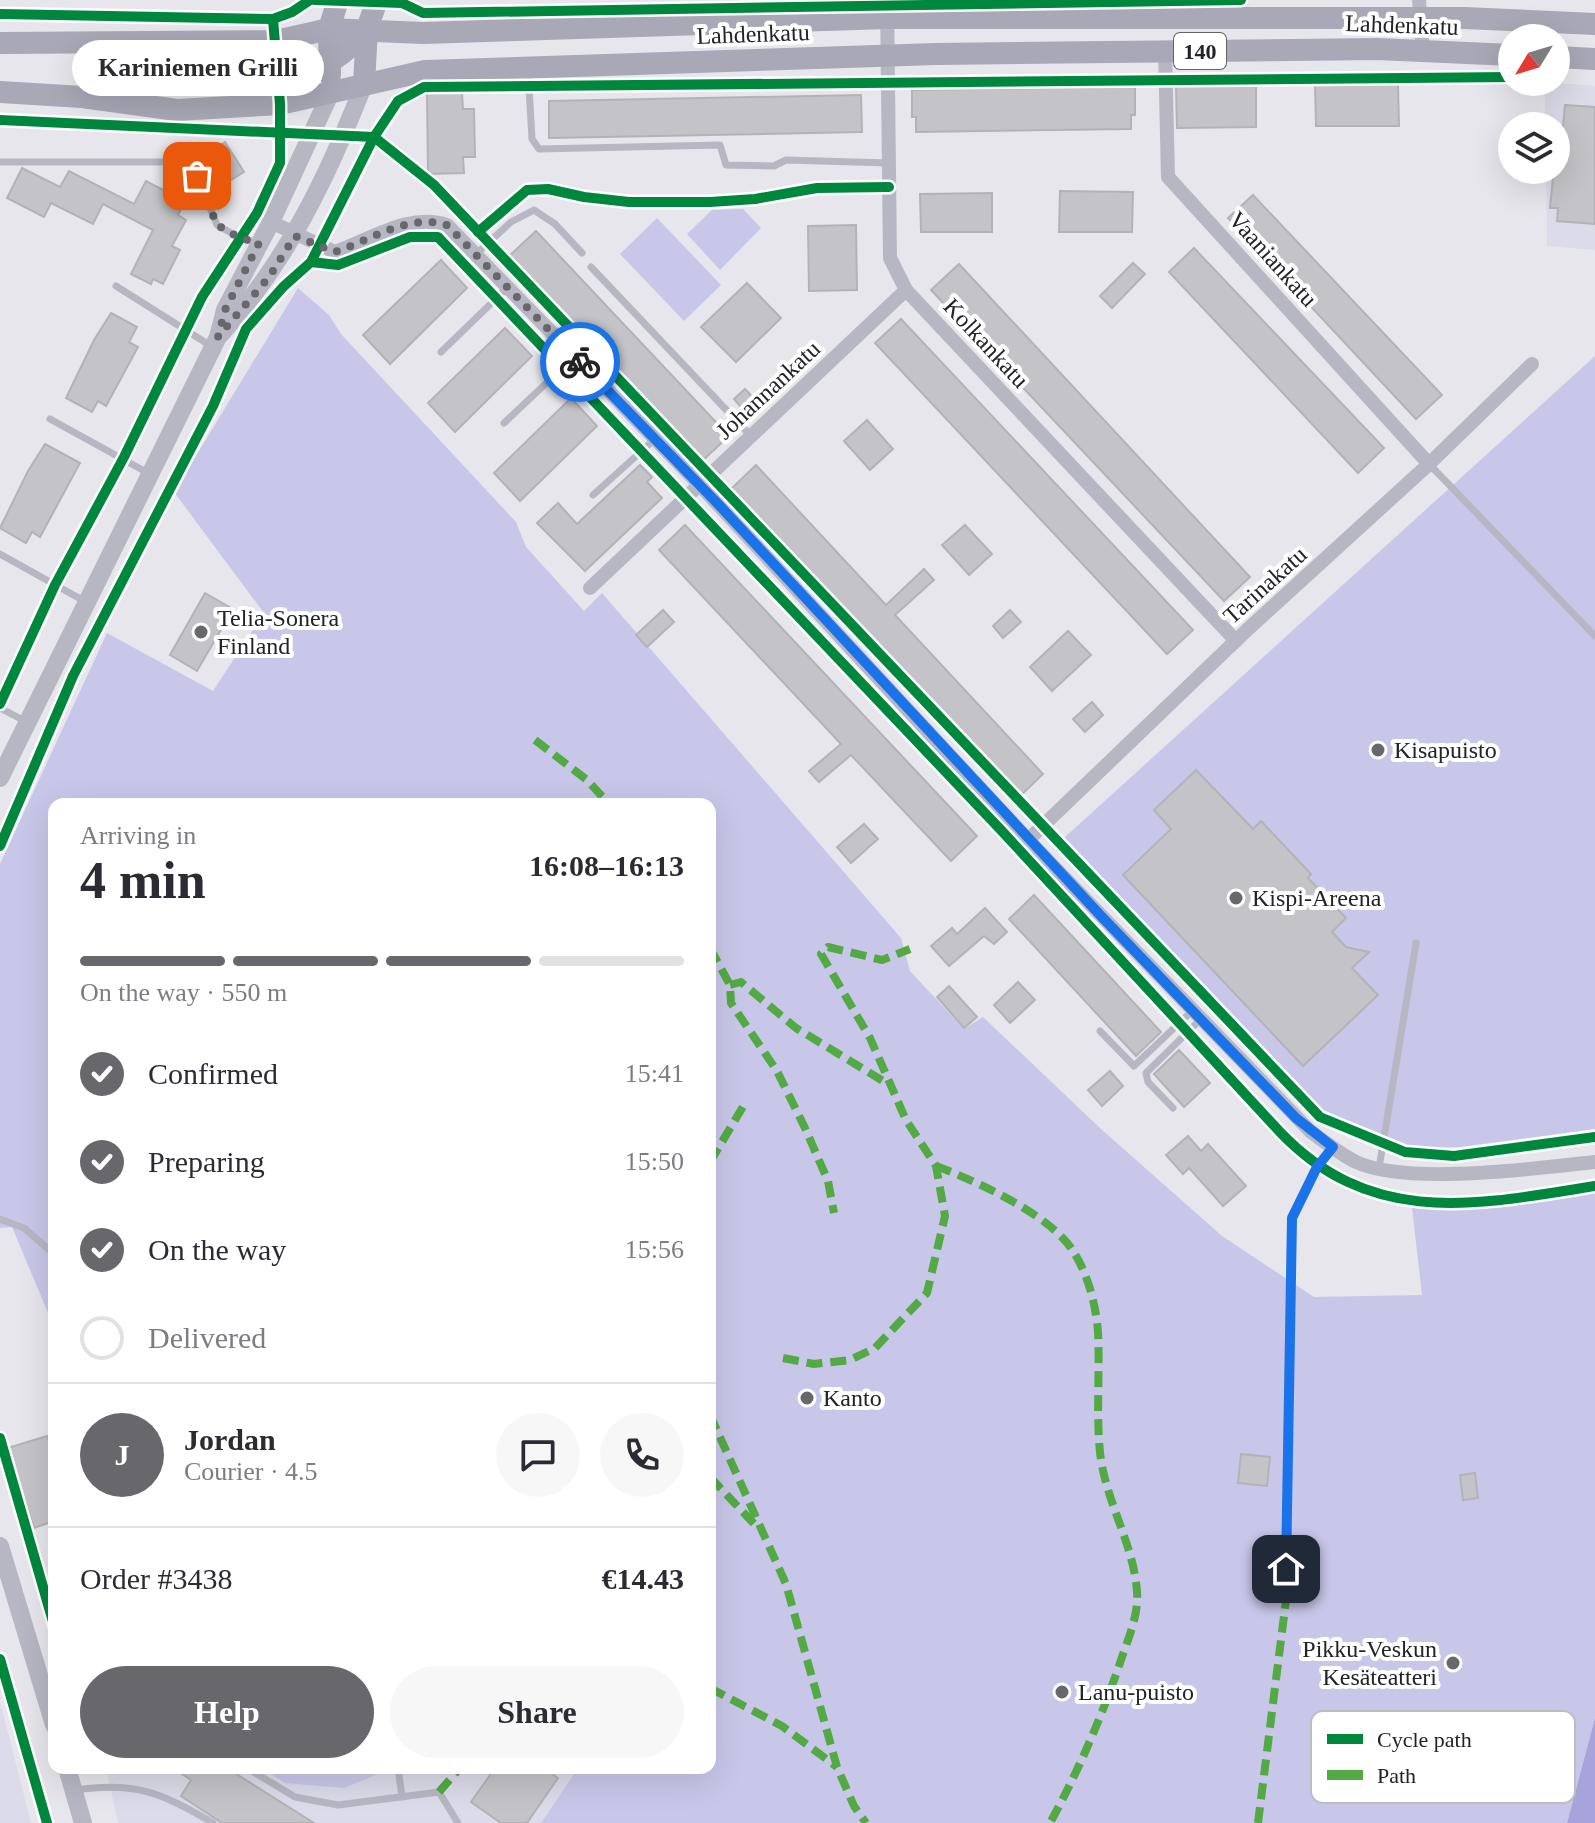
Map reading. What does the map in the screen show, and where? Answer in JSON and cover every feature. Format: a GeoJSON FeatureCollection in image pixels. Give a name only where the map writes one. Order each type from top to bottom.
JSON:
{"type":"FeatureCollection","features":[{"type":"Feature","properties":{"kind":"main road"},"geometry":{"type":"LineString","coordinates":[[331,92],[329,29],[338,0]]}},
{"type":"Feature","properties":{"kind":"main road"},"geometry":{"type":"LineString","coordinates":[[364,84],[367,29],[377,0]]}},
{"type":"Feature","properties":{"kind":"main road","name":"Lahdenkatu"},"geometry":{"type":"LineString","coordinates":[[0,43],[276,41],[329,29],[423,33],[887,9],[1420,9],[1595,24]]}},
{"type":"Feature","properties":{"kind":"main road"},"geometry":{"type":"LineString","coordinates":[[82,97],[175,81],[278,74],[329,64],[348,51],[367,29]]}},
{"type":"Feature","properties":{"kind":"main road","name":"Lahdenkatu"},"geometry":{"type":"LineString","coordinates":[[0,92],[82,97],[177,110],[280,104],[425,71],[888,55],[1165,51],[1423,51],[1498,54]]}},
{"type":"Feature","properties":{"kind":"main road"},"geometry":{"type":"LineString","coordinates":[[1570,58],[1595,59]]}},
{"type":"Feature","properties":{"kind":"street","name":"Kolkankatu"},"geometry":{"type":"LineString","coordinates":[[887,9],[890,258],[906,290],[1236,641]]}},
{"type":"Feature","properties":{"kind":"street"},"geometry":{"type":"LineString","coordinates":[[1420,9],[1423,51]]}},
{"type":"Feature","properties":{"kind":"street","name":"Vaaniankatu"},"geometry":{"type":"LineString","coordinates":[[1165,51],[1168,177],[1429,464]]}},
{"type":"Feature","properties":{"kind":"street"},"geometry":{"type":"LineString","coordinates":[[216,342],[269,277],[295,236],[330,167],[364,84]]}},
{"type":"Feature","properties":{"kind":"street"},"geometry":{"type":"LineString","coordinates":[[0,778],[216,342],[225,310],[271,222],[331,92]]}},
{"type":"Feature","properties":{"kind":"street"},"geometry":{"type":"LineString","coordinates":[[271,222],[295,236],[335,252],[413,221],[434,221],[447,225],[700,485],[1028,840],[1196,1015],[1296,1118],[1333,1147],[1358,1163],[1379,1168],[1462,1174],[1595,1162]]}},
{"type":"Feature","properties":{"kind":"street","name":"Johannankatu"},"geometry":{"type":"LineString","coordinates":[[590,588],[906,290]]}},
{"type":"Feature","properties":{"kind":"street","name":"Tarinakatu"},"geometry":{"type":"LineString","coordinates":[[1028,840],[1532,364]]}},
{"type":"Feature","properties":{"kind":"street"},"geometry":{"type":"LineString","coordinates":[[0,1546],[48,1705]]}},
{"type":"Feature","properties":{"kind":"street"},"geometry":{"type":"LineString","coordinates":[[69,1774],[83,1823]]}},
{"type":"Feature","properties":{"kind":"lane"},"geometry":{"type":"LineString","coordinates":[[528,68],[532,139],[539,149],[720,145],[726,165],[774,166],[786,160],[889,163]]}},
{"type":"Feature","properties":{"kind":"lane"},"geometry":{"type":"LineString","coordinates":[[0,162],[179,162],[197,176],[217,225],[240,238],[259,243]]}},
{"type":"Feature","properties":{"kind":"lane"},"geometry":{"type":"LineString","coordinates":[[476,254],[511,222],[534,210],[555,224],[582,253]]}},
{"type":"Feature","properties":{"kind":"lane"},"geometry":{"type":"LineString","coordinates":[[591,267],[751,436]]}},
{"type":"Feature","properties":{"kind":"lane"},"geometry":{"type":"LineString","coordinates":[[116,286],[216,342]]}},
{"type":"Feature","properties":{"kind":"lane"},"geometry":{"type":"LineString","coordinates":[[441,352],[508,287]]}},
{"type":"Feature","properties":{"kind":"lane"},"geometry":{"type":"LineString","coordinates":[[504,423],[575,356]]}},
{"type":"Feature","properties":{"kind":"lane"},"geometry":{"type":"LineString","coordinates":[[50,419],[150,474]]}},
{"type":"Feature","properties":{"kind":"lane"},"geometry":{"type":"LineString","coordinates":[[593,495],[655,439]]}},
{"type":"Feature","properties":{"kind":"lane"},"geometry":{"type":"LineString","coordinates":[[1429,464],[1595,636]]}},
{"type":"Feature","properties":{"kind":"lane"},"geometry":{"type":"LineString","coordinates":[[0,554],[86,602]]}},
{"type":"Feature","properties":{"kind":"lane"},"geometry":{"type":"LineString","coordinates":[[0,708],[27,721]]}},
{"type":"Feature","properties":{"kind":"lane"},"geometry":{"type":"LineString","coordinates":[[1379,1168],[1416,943]]}},
{"type":"Feature","properties":{"kind":"lane"},"geometry":{"type":"LineString","coordinates":[[1100,1031],[1134,1066],[1196,1015]]}},
{"type":"Feature","properties":{"kind":"lane"},"geometry":{"type":"LineString","coordinates":[[1173,1108],[1148,1082],[1146,1073],[1196,1015]]}},
{"type":"Feature","properties":{"kind":"lane"},"geometry":{"type":"LineString","coordinates":[[1286,1600],[1292,1218],[1317,1167],[1333,1147]]}},
{"type":"Feature","properties":{"kind":"lane"},"geometry":{"type":"LineString","coordinates":[[0,1219],[24,1228],[48,1249]]}},
{"type":"Feature","properties":{"kind":"lane"},"geometry":{"type":"LineString","coordinates":[[257,1774],[295,1797],[338,1805],[439,1792],[458,1823]]}},
{"type":"Feature","properties":{"kind":"lane"},"geometry":{"type":"LineString","coordinates":[[399,1774],[402,1797]]}},
{"type":"Feature","properties":{"kind":"lane"},"geometry":{"type":"LineString","coordinates":[[74,1790],[100,1786],[140,1787],[182,1805],[213,1823]]}},
{"type":"Feature","properties":{"kind":"shaded area"},"geometry":{"type":"Polygon","coordinates":[[[1570,84],[1595,86],[1595,250],[1547,246],[1546,184],[1570,184],[1570,112],[1545,112],[1545,96],[1570,96],[1570,84]]]}},
{"type":"Feature","properties":{"kind":"shaded area"},"geometry":{"type":"Polygon","coordinates":[[[743,209],[761,228],[720,270],[687,234],[712,210],[743,209]]]}},
{"type":"Feature","properties":{"kind":"shaded area"},"geometry":{"type":"Polygon","coordinates":[[[657,218],[721,285],[684,321],[620,254],[657,218]]]}},
{"type":"Feature","properties":{"kind":"shaded area"},"geometry":{"type":"Polygon","coordinates":[[[298,288],[329,315],[341,334],[516,522],[526,547],[584,611],[602,593],[901,938],[910,971],[964,1029],[983,1017],[1101,1129],[1222,1236],[1314,1297],[1422,1295],[1412,1208],[1595,1187],[1595,1718],[1575,1793],[1575,1711],[1311,1711],[1311,1803],[1572,1803],[1567,1823],[541,1823],[574,1774],[716,1774],[716,798],[48,798],[48,1313],[12,1227],[0,1228],[0,864],[107,633],[213,691],[264,613],[174,492],[298,288]]]}},
{"type":"Feature","properties":{"kind":"shaded area","name":"Kisapuisto"},"geometry":{"type":"Polygon","coordinates":[[[1595,356],[1595,1129],[1460,1147],[1404,1148],[1325,1112],[1064,838],[1595,356]]]}},
{"type":"Feature","properties":{"kind":"shaded area"},"geometry":{"type":"Polygon","coordinates":[[[0,1703],[7,1729],[31,1823],[0,1823],[0,1703]]]}},
{"type":"Feature","properties":{"kind":"shaded area"},"geometry":{"type":"Polygon","coordinates":[[[1595,1718],[1595,1823],[1567,1823],[1572,1803],[1575,1803],[1595,1718]]]}},
{"type":"Feature","properties":{"kind":"shaded area"},"geometry":{"type":"Polygon","coordinates":[[[107,1774],[271,1774],[285,1783],[377,1774],[574,1774],[541,1823],[118,1823],[107,1774]]]}},
{"type":"Feature","properties":{"kind":"shaded area"},"geometry":{"type":"Polygon","coordinates":[[[271,1774],[378,1774],[344,1788],[285,1783],[271,1774]]]}},
{"type":"Feature","properties":{"kind":"building"},"geometry":{"type":"Polygon","coordinates":[[[1315,84],[1398,84],[1399,126],[1316,126],[1315,84]]]}},
{"type":"Feature","properties":{"kind":"building"},"geometry":{"type":"Polygon","coordinates":[[[1256,85],[1256,127],[1177,128],[1176,86],[1256,85]]]}},
{"type":"Feature","properties":{"kind":"building"},"geometry":{"type":"Polygon","coordinates":[[[1135,87],[1135,115],[1131,115],[1131,129],[916,132],[916,117],[912,117],[912,90],[1135,87]]]}},
{"type":"Feature","properties":{"kind":"building"},"geometry":{"type":"Polygon","coordinates":[[[427,93],[462,93],[463,109],[474,109],[475,157],[463,157],[464,173],[428,174],[427,93]]]}},
{"type":"Feature","properties":{"kind":"building"},"geometry":{"type":"Polygon","coordinates":[[[861,95],[862,132],[549,138],[549,101],[861,95]]]}},
{"type":"Feature","properties":{"kind":"building"},"geometry":{"type":"Polygon","coordinates":[[[1565,105],[1595,107],[1595,224],[1557,221],[1558,208],[1550,208],[1552,184],[1570,184],[1570,112],[1564,112],[1565,105]]]}},
{"type":"Feature","properties":{"kind":"building"},"geometry":{"type":"Polygon","coordinates":[[[225,142],[244,172],[231,180],[212,150],[225,142]]]}},
{"type":"Feature","properties":{"kind":"building"},"geometry":{"type":"Polygon","coordinates":[[[22,168],[60,187],[69,171],[134,204],[146,181],[185,201],[178,215],[186,220],[172,246],[180,250],[163,284],[153,279],[151,284],[131,274],[153,230],[103,204],[93,224],[51,203],[44,217],[7,198],[22,168]]]}},
{"type":"Feature","properties":{"kind":"building"},"geometry":{"type":"Polygon","coordinates":[[[1060,191],[1133,192],[1132,232],[1059,232],[1060,191]]]}},
{"type":"Feature","properties":{"kind":"building"},"geometry":{"type":"Polygon","coordinates":[[[992,193],[992,232],[921,232],[920,194],[992,193]]]}},
{"type":"Feature","properties":{"kind":"building"},"geometry":{"type":"Polygon","coordinates":[[[1253,195],[1442,395],[1416,419],[1228,218],[1253,195]]]}},
{"type":"Feature","properties":{"kind":"building"},"geometry":{"type":"Polygon","coordinates":[[[856,225],[857,290],[809,291],[808,226],[856,225]]]}},
{"type":"Feature","properties":{"kind":"building"},"geometry":{"type":"Polygon","coordinates":[[[536,231],[729,436],[701,462],[508,257],[536,231]]]}},
{"type":"Feature","properties":{"kind":"building"},"geometry":{"type":"Polygon","coordinates":[[[1194,248],[1384,448],[1358,473],[1169,272],[1194,248]]]}},
{"type":"Feature","properties":{"kind":"building"},"geometry":{"type":"Polygon","coordinates":[[[441,260],[467,288],[390,364],[363,335],[441,260]]]}},
{"type":"Feature","properties":{"kind":"building"},"geometry":{"type":"Polygon","coordinates":[[[1133,263],[1145,274],[1112,308],[1100,296],[1133,263]]]}},
{"type":"Feature","properties":{"kind":"building"},"geometry":{"type":"Polygon","coordinates":[[[959,264],[1250,577],[1224,601],[931,290],[959,264]]]}},
{"type":"Feature","properties":{"kind":"building"},"geometry":{"type":"Polygon","coordinates":[[[747,283],[781,318],[736,362],[701,327],[747,283]]]}},
{"type":"Feature","properties":{"kind":"building"},"geometry":{"type":"Polygon","coordinates":[[[111,313],[137,327],[129,342],[138,347],[106,406],[98,401],[92,412],[66,398],[111,313]]]}},
{"type":"Feature","properties":{"kind":"building"},"geometry":{"type":"Polygon","coordinates":[[[901,319],[1193,630],[1167,654],[875,343],[901,319]]]}},
{"type":"Feature","properties":{"kind":"building"},"geometry":{"type":"Polygon","coordinates":[[[505,328],[532,356],[455,432],[428,403],[505,328]]]}},
{"type":"Feature","properties":{"kind":"building"},"geometry":{"type":"Polygon","coordinates":[[[745,389],[760,405],[748,415],[734,399],[745,389]]]}},
{"type":"Feature","properties":{"kind":"building"},"geometry":{"type":"Polygon","coordinates":[[[571,398],[597,426],[520,501],[494,473],[571,398]]]}},
{"type":"Feature","properties":{"kind":"building"},"geometry":{"type":"Polygon","coordinates":[[[867,420],[893,449],[870,470],[844,441],[867,420]]]}},
{"type":"Feature","properties":{"kind":"building"},"geometry":{"type":"Polygon","coordinates":[[[45,444],[80,463],[40,537],[32,532],[26,543],[0,528],[45,444]]]}},
{"type":"Feature","properties":{"kind":"building"},"geometry":{"type":"Polygon","coordinates":[[[640,465],[652,477],[647,482],[662,498],[585,571],[537,523],[558,503],[577,524],[640,465]]]}},
{"type":"Feature","properties":{"kind":"building"},"geometry":{"type":"Polygon","coordinates":[[[756,465],[886,605],[924,569],[934,580],[895,615],[1043,774],[1017,799],[730,490],[756,465]]]}},
{"type":"Feature","properties":{"kind":"building"},"geometry":{"type":"Polygon","coordinates":[[[685,525],[977,836],[951,861],[851,755],[819,782],[809,771],[841,744],[659,550],[685,525]]]}},
{"type":"Feature","properties":{"kind":"building"},"geometry":{"type":"Polygon","coordinates":[[[965,525],[992,554],[969,575],[942,545],[965,525]]]}},
{"type":"Feature","properties":{"kind":"building","name":"Telia-Sonera Finland"},"geometry":{"type":"Polygon","coordinates":[[[205,593],[233,609],[197,671],[170,655],[205,593]]]}},
{"type":"Feature","properties":{"kind":"building"},"geometry":{"type":"Polygon","coordinates":[[[663,610],[674,622],[647,647],[636,635],[663,610]]]}},
{"type":"Feature","properties":{"kind":"building"},"geometry":{"type":"Polygon","coordinates":[[[1010,610],[1021,622],[1003,638],[993,626],[1010,610]]]}},
{"type":"Feature","properties":{"kind":"building"},"geometry":{"type":"Polygon","coordinates":[[[1068,631],[1091,655],[1052,691],[1030,667],[1068,631]]]}},
{"type":"Feature","properties":{"kind":"building"},"geometry":{"type":"Polygon","coordinates":[[[1092,702],[1103,715],[1085,732],[1073,719],[1092,702]]]}},
{"type":"Feature","properties":{"kind":"building","name":"Kispi-Areena"},"geometry":{"type":"Polygon","coordinates":[[[1196,770],[1253,829],[1261,821],[1311,874],[1308,878],[1346,918],[1332,932],[1346,947],[1369,952],[1352,968],[1378,995],[1303,1066],[1123,875],[1171,829],[1154,810],[1196,770]]]}},
{"type":"Feature","properties":{"kind":"building"},"geometry":{"type":"Polygon","coordinates":[[[864,824],[878,839],[851,863],[837,847],[864,824]]]}},
{"type":"Feature","properties":{"kind":"building"},"geometry":{"type":"Polygon","coordinates":[[[1034,895],[1161,1032],[1136,1056],[1009,919],[1034,895]]]}},
{"type":"Feature","properties":{"kind":"building"},"geometry":{"type":"Polygon","coordinates":[[[985,908],[1007,932],[994,944],[984,936],[949,966],[931,946],[952,928],[957,934],[985,908]]]}},
{"type":"Feature","properties":{"kind":"building"},"geometry":{"type":"Polygon","coordinates":[[[1018,982],[1035,1000],[1010,1023],[994,1005],[1018,982]]]}},
{"type":"Feature","properties":{"kind":"building"},"geometry":{"type":"Polygon","coordinates":[[[949,986],[977,1017],[964,1028],[937,997],[949,986]]]}},
{"type":"Feature","properties":{"kind":"building"},"geometry":{"type":"Polygon","coordinates":[[[1179,1050],[1210,1083],[1184,1107],[1154,1074],[1179,1050]]]}},
{"type":"Feature","properties":{"kind":"building"},"geometry":{"type":"Polygon","coordinates":[[[1110,1071],[1123,1086],[1102,1106],[1088,1090],[1110,1071]]]}},
{"type":"Feature","properties":{"kind":"building"},"geometry":{"type":"Polygon","coordinates":[[[1188,1136],[1201,1151],[1208,1144],[1246,1186],[1223,1206],[1189,1168],[1183,1174],[1166,1155],[1188,1136]]]}},
{"type":"Feature","properties":{"kind":"building"},"geometry":{"type":"Polygon","coordinates":[[[47,1436],[48,1523],[34,1528],[8,1448],[47,1436]]]}},
{"type":"Feature","properties":{"kind":"building"},"geometry":{"type":"Polygon","coordinates":[[[1241,1454],[1270,1457],[1267,1486],[1238,1483],[1241,1454]]]}},
{"type":"Feature","properties":{"kind":"building"},"geometry":{"type":"Polygon","coordinates":[[[1475,1473],[1478,1498],[1463,1500],[1460,1475],[1475,1473]]]}},
{"type":"Feature","properties":{"kind":"building"},"geometry":{"type":"Polygon","coordinates":[[[182,1774],[236,1774],[314,1823],[222,1823],[181,1796],[191,1780],[182,1774]]]}},
{"type":"Feature","properties":{"kind":"building"},"geometry":{"type":"Polygon","coordinates":[[[491,1774],[552,1774],[558,1778],[527,1823],[501,1823],[471,1802],[491,1774]]]}},
{"type":"Feature","properties":{"kind":"marked path"},"geometry":{"type":"LineString","coordinates":[[535,740],[587,780],[604,798]]}},
{"type":"Feature","properties":{"kind":"marked path"},"geometry":{"type":"LineString","coordinates":[[783,1358],[814,1364],[850,1360],[875,1348],[927,1293],[945,1216],[936,1166],[906,1120],[870,1038],[821,954],[828,947],[882,960],[910,949]]}},
{"type":"Feature","properties":{"kind":"marked path"},"geometry":{"type":"LineString","coordinates":[[716,959],[730,985],[731,1003],[777,1071],[805,1128],[828,1181],[834,1213]]}},
{"type":"Feature","properties":{"kind":"marked path"},"geometry":{"type":"LineString","coordinates":[[730,985],[741,982],[796,1028],[888,1084]]}},
{"type":"Feature","properties":{"kind":"marked path"},"geometry":{"type":"LineString","coordinates":[[716,1152],[744,1105]]}},
{"type":"Feature","properties":{"kind":"marked path"},"geometry":{"type":"LineString","coordinates":[[936,1166],[1011,1201],[1048,1225],[1073,1251],[1083,1270],[1095,1311],[1100,1452],[1107,1488],[1131,1557],[1137,1600],[1135,1617],[1107,1700],[1081,1762],[1050,1823]]}},
{"type":"Feature","properties":{"kind":"marked path"},"geometry":{"type":"LineString","coordinates":[[716,1428],[786,1584],[837,1767],[854,1806],[866,1823]]}},
{"type":"Feature","properties":{"kind":"marked path"},"geometry":{"type":"LineString","coordinates":[[716,1483],[758,1528]]}},
{"type":"Feature","properties":{"kind":"marked path"},"geometry":{"type":"LineString","coordinates":[[1258,1823],[1286,1600]]}},
{"type":"Feature","properties":{"kind":"marked path"},"geometry":{"type":"LineString","coordinates":[[716,1691],[782,1726],[837,1767]]}},
{"type":"Feature","properties":{"kind":"marked path"},"geometry":{"type":"LineString","coordinates":[[439,1792],[455,1774]]}},
{"type":"Feature","properties":{"kind":"cycle path"},"geometry":{"type":"LineString","coordinates":[[0,14],[273,19],[292,12],[310,0]]}},
{"type":"Feature","properties":{"kind":"cycle path"},"geometry":{"type":"LineString","coordinates":[[315,0],[402,3],[423,13],[1241,0]]}},
{"type":"Feature","properties":{"kind":"cycle path"},"geometry":{"type":"LineString","coordinates":[[0,704],[55,585],[124,457],[202,297],[257,213],[280,163],[280,104],[273,19]]}},
{"type":"Feature","properties":{"kind":"cycle path"},"geometry":{"type":"LineString","coordinates":[[311,262],[374,137],[398,101],[424,87],[1498,77]]}},
{"type":"Feature","properties":{"kind":"cycle path"},"geometry":{"type":"LineString","coordinates":[[0,120],[374,137],[434,185],[1320,1117],[1405,1152],[1454,1156],[1595,1137]]}},
{"type":"Feature","properties":{"kind":"cycle path"},"geometry":{"type":"LineString","coordinates":[[478,232],[527,190],[548,189],[629,202],[710,202],[755,199],[817,188],[889,187]]}},
{"type":"Feature","properties":{"kind":"cycle path"},"geometry":{"type":"LineString","coordinates":[[0,846],[73,676],[213,406],[246,329],[283,287],[311,262],[338,265],[410,237],[438,237],[1000,829],[1280,1132],[1315,1163],[1351,1184],[1389,1196],[1427,1202],[1467,1203],[1595,1186]]}},
{"type":"Feature","properties":{"kind":"cycle path"},"geometry":{"type":"LineString","coordinates":[[0,1438],[48,1604]]}},
{"type":"Feature","properties":{"kind":"cycle path"},"geometry":{"type":"LineString","coordinates":[[0,1659],[47,1823]]}},
{"type":"Feature","properties":{"kind":"way so far"},"geometry":{"type":"LineString","coordinates":[[197,176],[217,225],[240,238],[259,243],[225,310],[218,337],[269,277],[295,236],[335,252],[413,221],[434,221],[447,225],[580,362]]}},
{"type":"Feature","properties":{"kind":"place","name":"Kariniemen Grilli"},"geometry":{"type":"Point","coordinates":[197,176]}},
{"type":"Feature","properties":{"kind":"place","name":"Telia-Sonera Finland"},"geometry":{"type":"Point","coordinates":[201,632]}},
{"type":"Feature","properties":{"kind":"place","name":"Kisapuisto"},"geometry":{"type":"Point","coordinates":[1378,750]}},
{"type":"Feature","properties":{"kind":"place","name":"Kispi-Areena"},"geometry":{"type":"Point","coordinates":[1236,898]}},
{"type":"Feature","properties":{"kind":"place","name":"Kanto"},"geometry":{"type":"Point","coordinates":[807,1398]}},
{"type":"Feature","properties":{"kind":"place","name":"Pikku-Veskun Kesäteatteri"},"geometry":{"type":"Point","coordinates":[1453,1663]}},
{"type":"Feature","properties":{"kind":"place","name":"Lanu-puisto"},"geometry":{"type":"Point","coordinates":[1062,1692]}},
{"type":"Feature","properties":{"kind":"route"},"geometry":{"type":"LineString","coordinates":[[580,362],[719,505],[1101,916],[1296,1118],[1333,1147],[1317,1167],[1292,1218],[1286,1569]]}}]}
